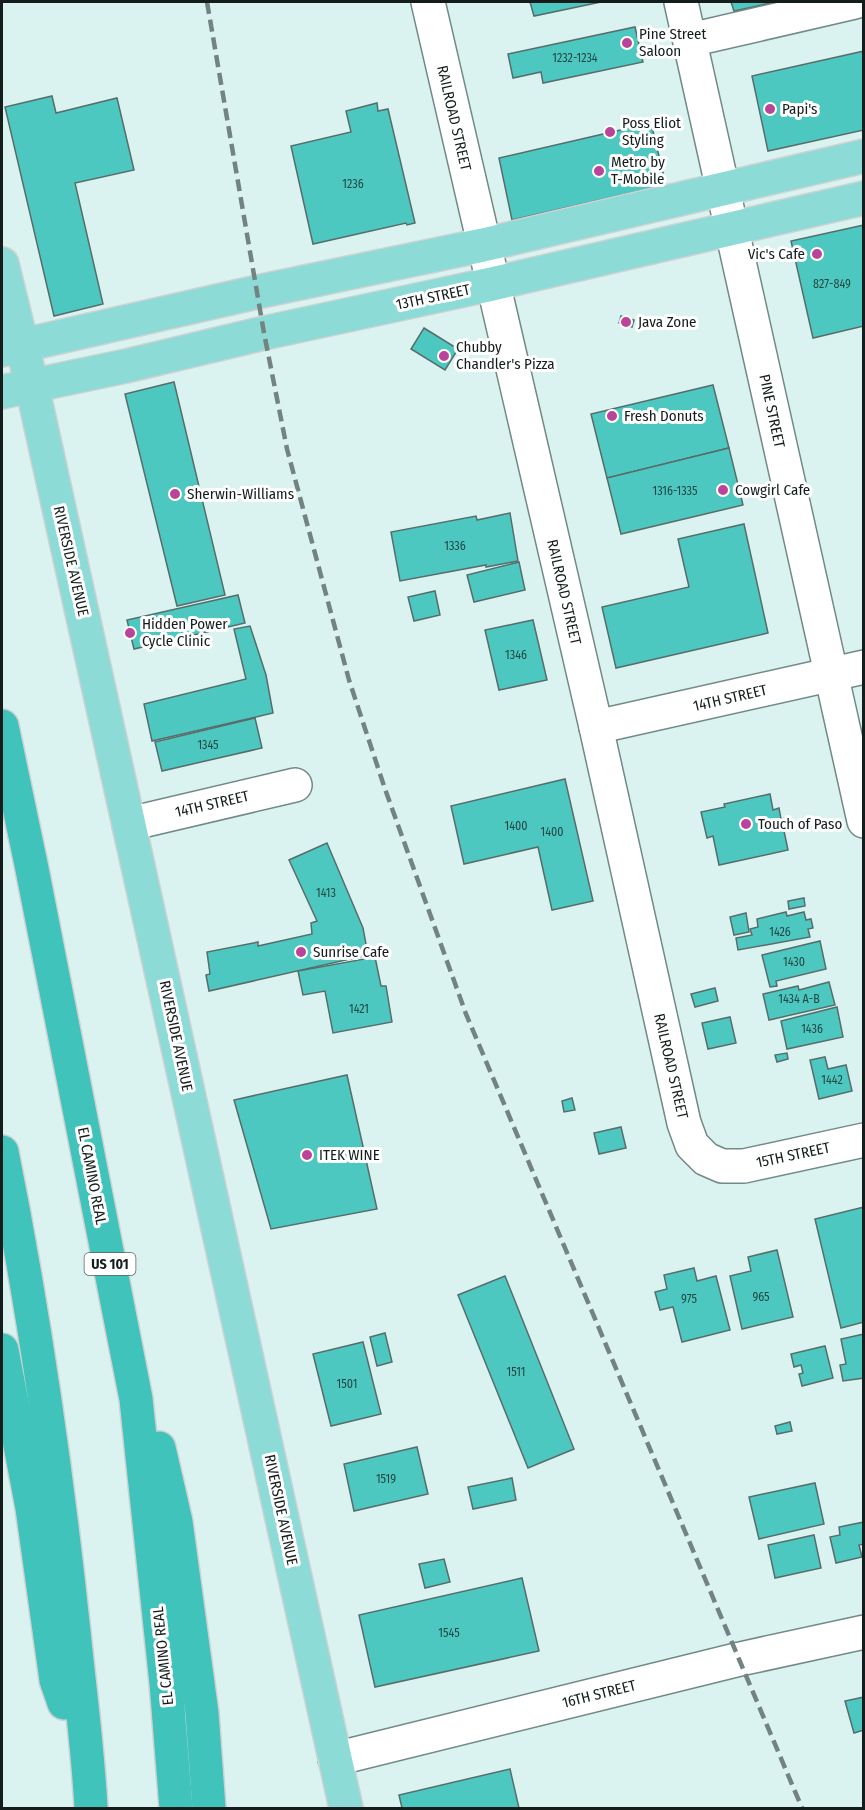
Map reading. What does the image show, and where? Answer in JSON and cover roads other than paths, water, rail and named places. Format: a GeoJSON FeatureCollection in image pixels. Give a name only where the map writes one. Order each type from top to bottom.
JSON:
{"type":"FeatureCollection","features":[{"type":"Feature","properties":{"kind":"highway","name":"EL CAMINO REAL"},"geometry":{"type":"LineString","coordinates":[[2,726],[136,1400],[166,1683],[176,1809]]}},
{"type":"Feature","properties":{"kind":"highway"},"geometry":{"type":"LineString","coordinates":[[2,1152],[45,1390],[64,1531],[90,1797]]}},
{"type":"Feature","properties":{"kind":"highway"},"geometry":{"type":"LineString","coordinates":[[2,1350],[32,1508],[56,1680],[90,1797]]}},
{"type":"Feature","properties":{"kind":"highway"},"geometry":{"type":"LineString","coordinates":[[136,1400],[159,1446],[176,1522],[202,1713],[209,1809]]}},
{"type":"Feature","properties":{"kind":"main road"},"geometry":{"type":"LineString","coordinates":[[11,348],[247,294],[483,245],[864,156]]}},
{"type":"Feature","properties":{"kind":"main road","name":"13TH STREET"},"geometry":{"type":"LineString","coordinates":[[17,389],[492,284],[864,198]]}},
{"type":"Feature","properties":{"kind":"main road","name":"RIVERSIDE AVENUE"},"geometry":{"type":"LineString","coordinates":[[2,264],[17,389],[129,824],[346,1809]]}},
{"type":"Feature","properties":{"kind":"street","name":"RAILROAD STREET"},"geometry":{"type":"LineString","coordinates":[[428,2],[596,727],[684,1123],[692,1145],[706,1159],[722,1166]]}},
{"type":"Feature","properties":{"kind":"street","name":"PINE STREET"},"geometry":{"type":"LineString","coordinates":[[681,2],[864,821]]}},
{"type":"Feature","properties":{"kind":"street"},"geometry":{"type":"LineString","coordinates":[[690,40],[855,2]]}},
{"type":"Feature","properties":{"kind":"street","name":"14TH STREET"},"geometry":{"type":"LineString","coordinates":[[596,727],[864,667]]}},
{"type":"Feature","properties":{"kind":"street","name":"14TH STREET"},"geometry":{"type":"LineString","coordinates":[[129,824],[295,785]]}},
{"type":"Feature","properties":{"kind":"street","name":"15TH STREET"},"geometry":{"type":"LineString","coordinates":[[722,1166],[744,1166],[864,1140]]}},
{"type":"Feature","properties":{"kind":"street","name":"16TH STREET"},"geometry":{"type":"LineString","coordinates":[[336,1759],[740,1659],[864,1632]]}},
{"type":"Feature","properties":{"kind":"railway"},"geometry":{"type":"LineString","coordinates":[[207,2],[264,333],[287,449],[349,680],[385,789],[466,1014],[802,1808]]}},
{"type":"Feature","properties":{"kind":"place","name":"Pine Street Saloon"},"geometry":{"type":"Point","coordinates":[627,43]}},
{"type":"Feature","properties":{"kind":"place","name":"Papi's"},"geometry":{"type":"Point","coordinates":[770,109]}},
{"type":"Feature","properties":{"kind":"place","name":"Poss Eliot Styling"},"geometry":{"type":"Point","coordinates":[610,132]}},
{"type":"Feature","properties":{"kind":"place","name":"Metro by T-Mobile"},"geometry":{"type":"Point","coordinates":[599,171]}},
{"type":"Feature","properties":{"kind":"place","name":"Vic's Cafe"},"geometry":{"type":"Point","coordinates":[817,254]}},
{"type":"Feature","properties":{"kind":"place","name":"Java Zone"},"geometry":{"type":"Point","coordinates":[626,322]}},
{"type":"Feature","properties":{"kind":"place","name":"Chubby Chandler's Pizza"},"geometry":{"type":"Point","coordinates":[444,356]}},
{"type":"Feature","properties":{"kind":"place","name":"Fresh Donuts"},"geometry":{"type":"Point","coordinates":[612,416]}},
{"type":"Feature","properties":{"kind":"place","name":"Cowgirl Cafe"},"geometry":{"type":"Point","coordinates":[723,490]}},
{"type":"Feature","properties":{"kind":"place","name":"Sherwin-Williams"},"geometry":{"type":"Point","coordinates":[175,494]}},
{"type":"Feature","properties":{"kind":"place","name":"Hidden Power Cycle Clinic"},"geometry":{"type":"Point","coordinates":[130,633]}},
{"type":"Feature","properties":{"kind":"place","name":"Touch of Paso"},"geometry":{"type":"Point","coordinates":[746,824]}},
{"type":"Feature","properties":{"kind":"place","name":"Sunrise Cafe"},"geometry":{"type":"Point","coordinates":[301,952]}},
{"type":"Feature","properties":{"kind":"place","name":"ITEK WINE"},"geometry":{"type":"Point","coordinates":[307,1155]}}]}
